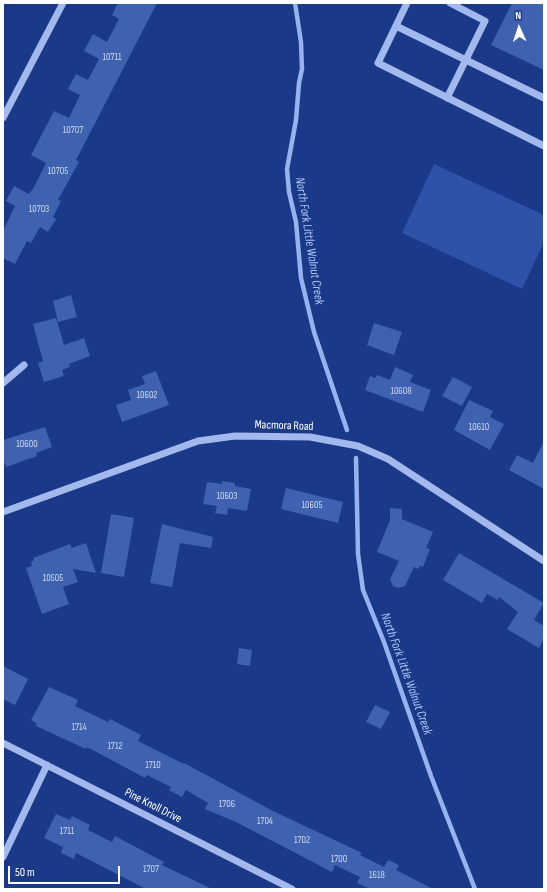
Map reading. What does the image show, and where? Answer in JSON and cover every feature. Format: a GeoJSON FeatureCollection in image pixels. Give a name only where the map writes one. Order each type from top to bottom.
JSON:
{"type":"FeatureCollection","features":[{"type":"Feature","properties":{"kind":"street"},"geometry":{"type":"LineString","coordinates":[[3,118],[63,3]]}},
{"type":"Feature","properties":{"kind":"street"},"geometry":{"type":"LineString","coordinates":[[407,3],[378,63],[544,146]]}},
{"type":"Feature","properties":{"kind":"street"},"geometry":{"type":"LineString","coordinates":[[447,98],[485,21],[450,3]]}},
{"type":"Feature","properties":{"kind":"street"},"geometry":{"type":"LineString","coordinates":[[396,26],[544,98]]}},
{"type":"Feature","properties":{"kind":"street"},"geometry":{"type":"LineString","coordinates":[[3,383],[24,365]]}},
{"type":"Feature","properties":{"kind":"street","name":"Macmora Road"},"geometry":{"type":"LineString","coordinates":[[3,512],[198,441],[235,436],[310,437],[358,446],[388,459],[544,561]]}},
{"type":"Feature","properties":{"kind":"street","name":"Pine Knoll Drive"},"geometry":{"type":"LineString","coordinates":[[3,743],[292,889]]}},
{"type":"Feature","properties":{"kind":"street"},"geometry":{"type":"LineString","coordinates":[[3,857],[48,765]]}},
{"type":"Feature","properties":{"kind":"shaded area"},"geometry":{"type":"Polygon","coordinates":[[[434,164],[544,215],[544,242],[522,289],[402,233],[434,164]]]}},
{"type":"Feature","properties":{"kind":"building"},"geometry":{"type":"Polygon","coordinates":[[[118,3],[157,3],[76,160],[79,162],[58,200],[61,201],[53,217],[56,219],[48,232],[40,227],[31,243],[27,241],[15,264],[3,258],[3,231],[15,206],[6,201],[14,186],[29,194],[34,187],[46,163],[31,155],[54,111],[69,118],[80,95],[68,89],[76,74],[88,80],[99,59],[84,51],[93,34],[107,42],[119,19],[112,15],[118,3]]]}},
{"type":"Feature","properties":{"kind":"building"},"geometry":{"type":"Polygon","coordinates":[[[512,3],[544,3],[544,70],[491,45],[512,3]]]}},
{"type":"Feature","properties":{"kind":"building"},"geometry":{"type":"Polygon","coordinates":[[[71,295],[77,317],[58,322],[53,301],[71,295]]]}},
{"type":"Feature","properties":{"kind":"building"},"geometry":{"type":"Polygon","coordinates":[[[56,318],[64,345],[84,338],[90,356],[69,364],[70,367],[62,370],[64,376],[44,382],[38,363],[43,361],[33,324],[56,318]]]}},
{"type":"Feature","properties":{"kind":"building"},"geometry":{"type":"Polygon","coordinates":[[[374,323],[402,332],[394,355],[367,345],[374,323]]]}},
{"type":"Feature","properties":{"kind":"building"},"geometry":{"type":"Polygon","coordinates":[[[395,367],[413,375],[410,382],[431,390],[423,412],[365,390],[370,376],[375,378],[377,375],[390,380],[395,367]]]}},
{"type":"Feature","properties":{"kind":"building"},"geometry":{"type":"Polygon","coordinates":[[[156,371],[169,405],[122,422],[116,405],[131,400],[128,390],[145,384],[142,376],[156,371]]]}},
{"type":"Feature","properties":{"kind":"building"},"geometry":{"type":"Polygon","coordinates":[[[453,377],[472,387],[462,406],[442,396],[453,377]]]}},
{"type":"Feature","properties":{"kind":"building"},"geometry":{"type":"Polygon","coordinates":[[[469,400],[493,411],[490,417],[504,424],[490,450],[454,430],[469,400]]]}},
{"type":"Feature","properties":{"kind":"building"},"geometry":{"type":"Polygon","coordinates":[[[45,427],[52,447],[36,453],[37,456],[6,467],[3,459],[3,440],[45,427]]]}},
{"type":"Feature","properties":{"kind":"building"},"geometry":{"type":"Polygon","coordinates":[[[544,441],[544,489],[509,470],[517,455],[533,463],[544,441]]]}},
{"type":"Feature","properties":{"kind":"building"},"geometry":{"type":"Polygon","coordinates":[[[222,481],[235,483],[235,486],[251,489],[247,511],[228,508],[227,515],[215,513],[217,506],[203,504],[207,482],[222,484],[222,481]]]}},
{"type":"Feature","properties":{"kind":"building"},"geometry":{"type":"Polygon","coordinates":[[[286,488],[343,502],[338,523],[281,509],[286,488]]]}},
{"type":"Feature","properties":{"kind":"building"},"geometry":{"type":"Polygon","coordinates":[[[390,508],[402,509],[402,519],[433,532],[426,548],[430,549],[423,567],[420,566],[418,569],[414,567],[405,586],[398,588],[393,586],[390,579],[399,561],[377,552],[390,520],[390,508]]]}},
{"type":"Feature","properties":{"kind":"building"},"geometry":{"type":"Polygon","coordinates":[[[111,514],[134,518],[124,577],[101,573],[111,514]]]}},
{"type":"Feature","properties":{"kind":"building"},"geometry":{"type":"Polygon","coordinates":[[[162,524],[213,537],[211,548],[180,543],[172,587],[150,583],[162,524]]]}},
{"type":"Feature","properties":{"kind":"building"},"geometry":{"type":"Polygon","coordinates":[[[86,543],[96,573],[73,569],[78,582],[63,587],[69,604],[42,614],[26,568],[32,566],[31,562],[34,560],[33,558],[70,544],[72,548],[86,543]]]}},
{"type":"Feature","properties":{"kind":"building"},"geometry":{"type":"Polygon","coordinates":[[[459,553],[544,603],[534,620],[544,626],[544,639],[539,648],[507,629],[518,612],[499,597],[498,600],[487,594],[482,603],[443,580],[459,553]]]}},
{"type":"Feature","properties":{"kind":"building"},"geometry":{"type":"Polygon","coordinates":[[[239,648],[252,650],[250,666],[237,664],[239,648]]]}},
{"type":"Feature","properties":{"kind":"building"},"geometry":{"type":"Polygon","coordinates":[[[3,666],[28,679],[15,705],[3,699],[3,666]]]}},
{"type":"Feature","properties":{"kind":"building"},"geometry":{"type":"Polygon","coordinates":[[[49,687],[78,700],[75,706],[108,722],[110,719],[141,735],[138,741],[184,763],[271,810],[362,853],[360,855],[384,867],[388,860],[399,865],[396,870],[433,889],[370,889],[357,883],[360,877],[335,865],[332,872],[236,822],[205,809],[208,803],[186,790],[182,797],[169,790],[171,787],[147,775],[145,778],[87,747],[86,749],[36,726],[37,724],[31,720],[49,687]]]}},
{"type":"Feature","properties":{"kind":"building"},"geometry":{"type":"Polygon","coordinates":[[[375,705],[390,712],[381,729],[366,722],[375,705]]]}},
{"type":"Feature","properties":{"kind":"building"},"geometry":{"type":"Polygon","coordinates":[[[56,814],[70,820],[72,816],[90,825],[88,830],[112,842],[115,836],[164,862],[162,865],[212,889],[146,889],[76,853],[74,859],[61,853],[63,847],[44,838],[56,814]]]}},
{"type":"Feature","properties":{"kind":"waterway","name":"North Fork Little Walnut Creek"},"geometry":{"type":"LineString","coordinates":[[295,3],[301,42],[302,69],[299,83],[296,120],[287,169],[289,192],[296,222],[301,278],[314,332],[347,430]]}},
{"type":"Feature","properties":{"kind":"waterway","name":"North Fork Little Walnut Creek"},"geometry":{"type":"LineString","coordinates":[[356,458],[358,554],[363,590],[384,642],[431,776],[475,889]]}}]}
